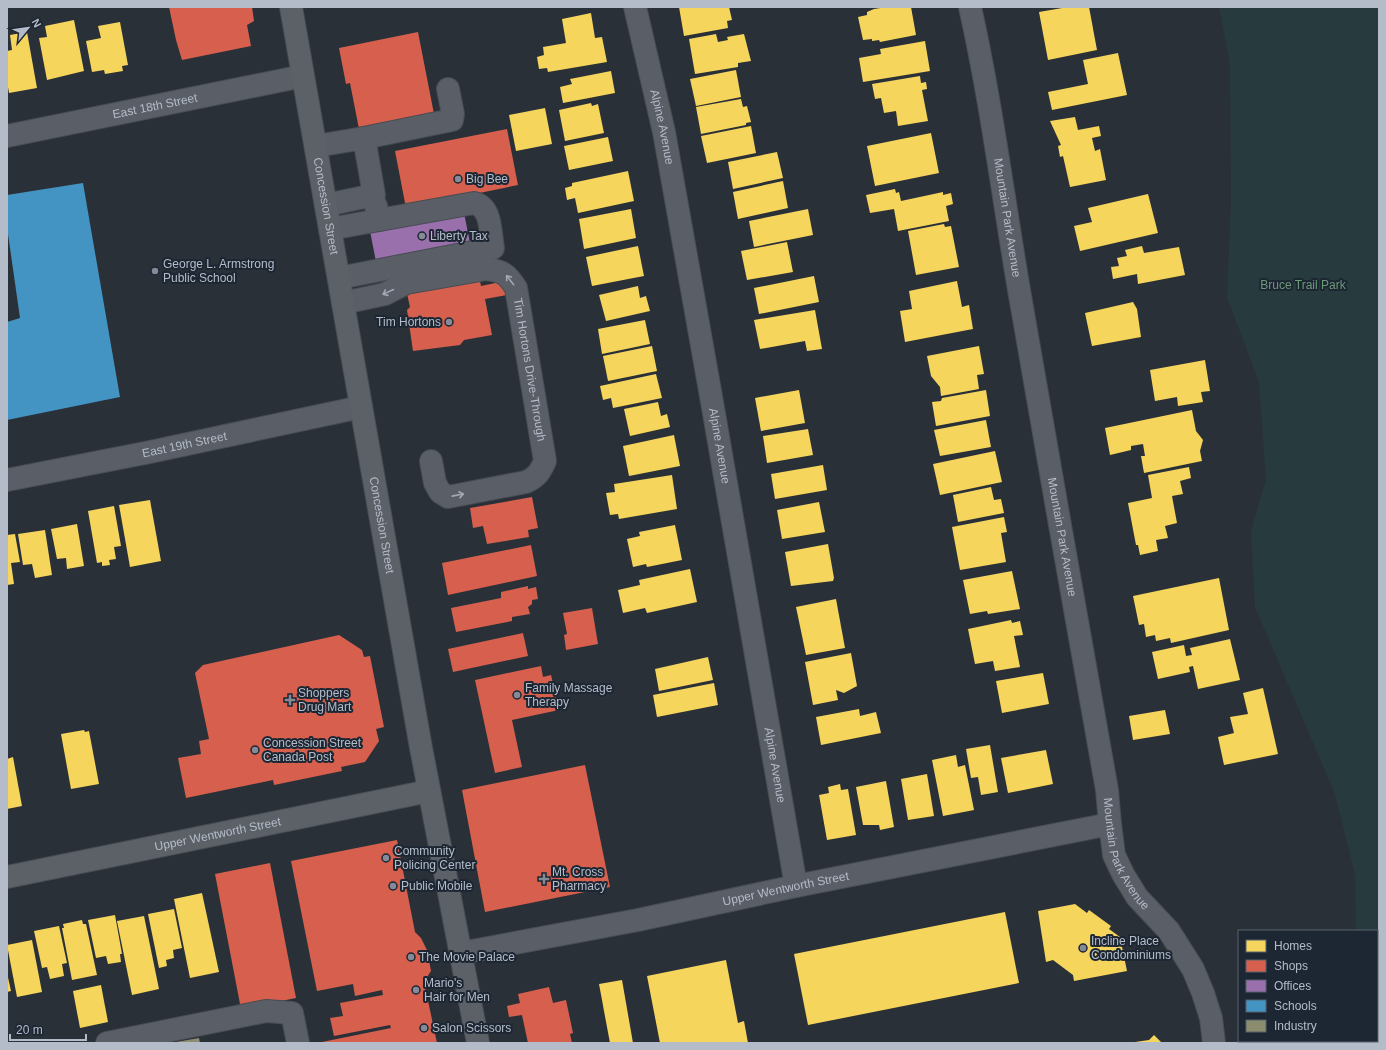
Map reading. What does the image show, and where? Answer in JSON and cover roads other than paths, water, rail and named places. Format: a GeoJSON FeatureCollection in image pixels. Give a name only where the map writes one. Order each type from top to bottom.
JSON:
{"type":"FeatureCollection","features":[{"type":"Feature","properties":{"kind":"main road","name":"Concession Street"},"geometry":{"type":"LineString","coordinates":[[291,7],[429,791],[478,1043]]}},
{"type":"Feature","properties":{"kind":"main road","name":"Upper Wentworth Street"},"geometry":{"type":"LineString","coordinates":[[7,877],[429,791]]}},
{"type":"Feature","properties":{"kind":"street","name":"Alpine Avenue"},"geometry":{"type":"LineString","coordinates":[[634,7],[664,132],[796,886]]}},
{"type":"Feature","properties":{"kind":"street","name":"Mountain Park Avenue"},"geometry":{"type":"LineString","coordinates":[[970,7],[980,51],[1020,296],[1107,790],[1114,855],[1123,874],[1137,897],[1169,931],[1192,969],[1203,993],[1210,1018],[1214,1043]]}},
{"type":"Feature","properties":{"kind":"street","name":"East 18th Street"},"geometry":{"type":"LineString","coordinates":[[7,136],[303,76]]}},
{"type":"Feature","properties":{"kind":"street"},"geometry":{"type":"LineString","coordinates":[[316,146],[452,120],[453,114],[448,89]]}},
{"type":"Feature","properties":{"kind":"street"},"geometry":{"type":"LineString","coordinates":[[364,138],[379,220]]}},
{"type":"Feature","properties":{"kind":"street"},"geometry":{"type":"LineString","coordinates":[[326,205],[374,195]]}},
{"type":"Feature","properties":{"kind":"street"},"geometry":{"type":"LineString","coordinates":[[330,229],[474,203],[480,204],[487,214],[493,248],[339,278]]}},
{"type":"Feature","properties":{"kind":"street","name":"Tim Hortons Drive-Through"},"geometry":{"type":"LineString","coordinates":[[343,303],[385,294],[406,283],[486,269],[499,270],[508,276],[516,288],[545,461],[540,472],[535,478],[526,482],[448,497],[440,492],[435,483],[431,461]]}},
{"type":"Feature","properties":{"kind":"street","name":"East 19th Street"},"geometry":{"type":"LineString","coordinates":[[7,480],[150,452],[361,407]]}},
{"type":"Feature","properties":{"kind":"street","name":"Upper Wentworth Street"},"geometry":{"type":"LineString","coordinates":[[461,954],[638,920],[796,886],[1110,824]]}},
{"type":"Feature","properties":{"kind":"street"},"geometry":{"type":"LineString","coordinates":[[107,1043],[266,1011],[292,1013],[298,1043]]}},
{"type":"Feature","properties":{"kind":"place","name":"Big Bee"},"geometry":{"type":"Point","coordinates":[458,179]}},
{"type":"Feature","properties":{"kind":"place","name":"Liberty Tax"},"geometry":{"type":"Point","coordinates":[422,236]}},
{"type":"Feature","properties":{"kind":"place","name":"George L. Armstrong Public School"},"geometry":{"type":"Point","coordinates":[155,271]}},
{"type":"Feature","properties":{"kind":"place","name":"Tim Hortons"},"geometry":{"type":"Point","coordinates":[449,322]}},
{"type":"Feature","properties":{"kind":"place","name":"Family Massage Therapy"},"geometry":{"type":"Point","coordinates":[517,695]}},
{"type":"Feature","properties":{"kind":"place","name":"Shoppers Drug Mart"},"geometry":{"type":"Point","coordinates":[290,700]}},
{"type":"Feature","properties":{"kind":"place","name":"Concession Street Canada Post"},"geometry":{"type":"Point","coordinates":[255,750]}},
{"type":"Feature","properties":{"kind":"place","name":"Community Policing Center"},"geometry":{"type":"Point","coordinates":[386,858]}},
{"type":"Feature","properties":{"kind":"place","name":"Mt. Cross Pharmacy"},"geometry":{"type":"Point","coordinates":[544,879]}},
{"type":"Feature","properties":{"kind":"place","name":"Public Mobile"},"geometry":{"type":"Point","coordinates":[393,886]}},
{"type":"Feature","properties":{"kind":"place","name":"Incline Place Condominiums"},"geometry":{"type":"Point","coordinates":[1083,948]}},
{"type":"Feature","properties":{"kind":"place","name":"The Movie Palace"},"geometry":{"type":"Point","coordinates":[411,957]}},
{"type":"Feature","properties":{"kind":"place","name":"Mario's Hair for Men"},"geometry":{"type":"Point","coordinates":[416,990]}},
{"type":"Feature","properties":{"kind":"place","name":"Salon Scissors"},"geometry":{"type":"Point","coordinates":[424,1028]}},
{"type":"Feature","properties":{"kind":"park label","name":"Bruce Trail Park"},"geometry":{"type":"Point","coordinates":[1303,285]}}]}
